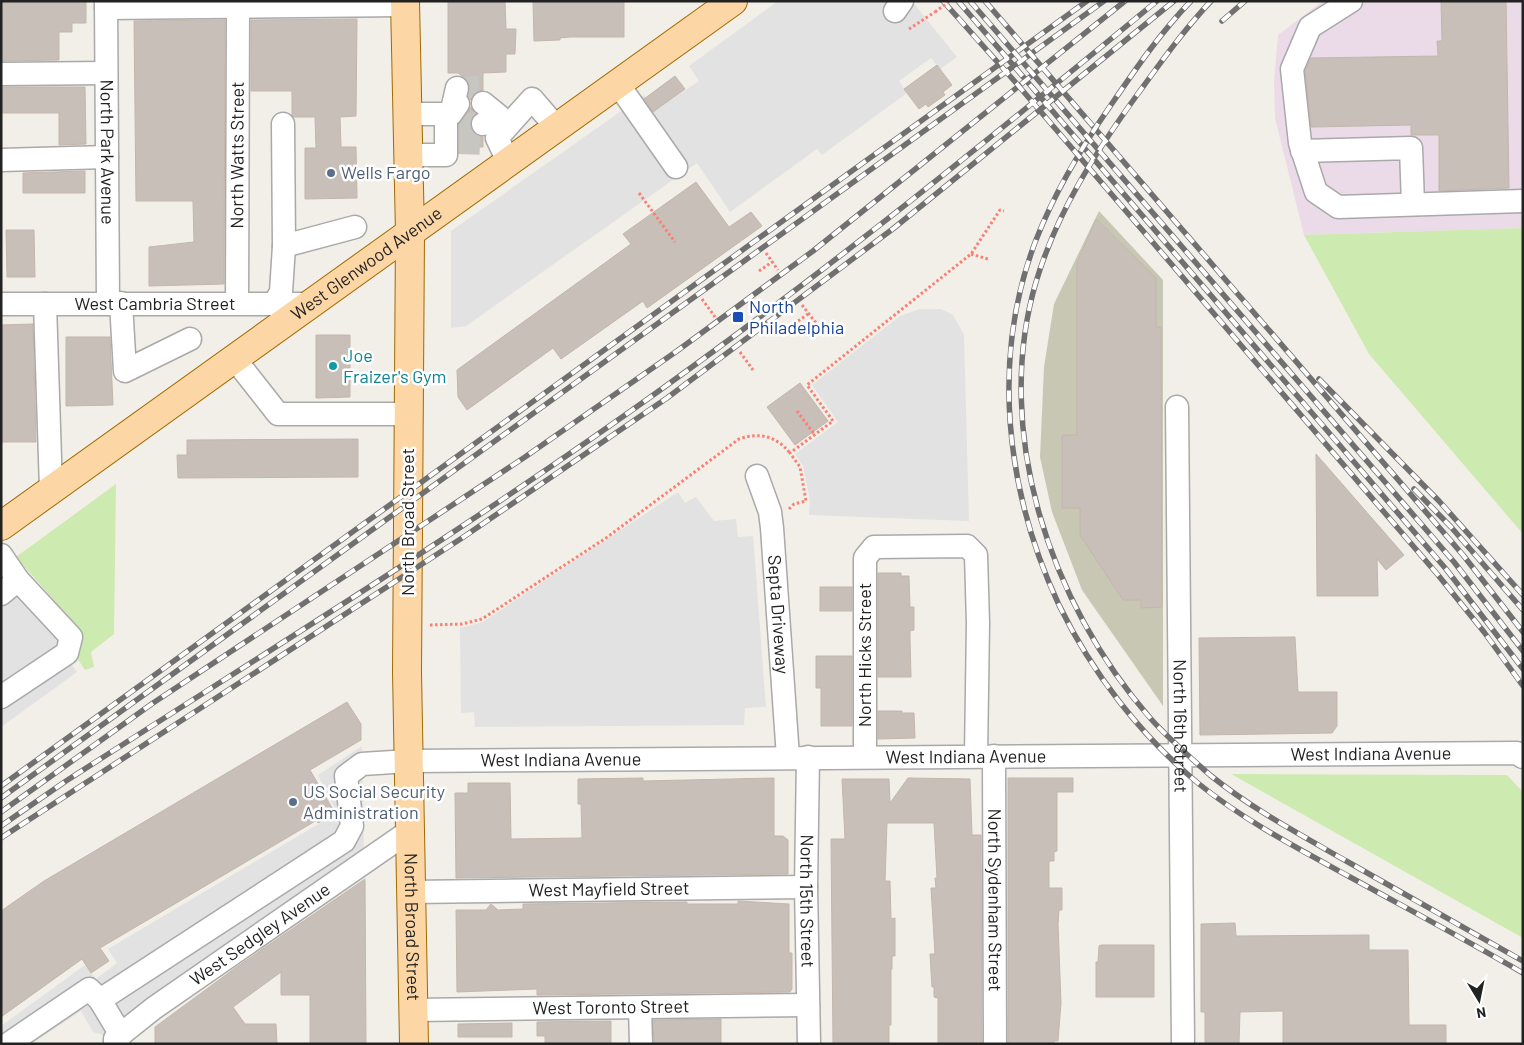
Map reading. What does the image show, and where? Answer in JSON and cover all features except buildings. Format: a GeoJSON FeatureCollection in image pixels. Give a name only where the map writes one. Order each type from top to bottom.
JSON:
{"type":"FeatureCollection","features":[{"type":"Feature","properties":{"kind":"main road","name":"West Glenwood Avenue"},"geometry":{"type":"LineString","coordinates":[[1,526],[733,1]]}},
{"type":"Feature","properties":{"kind":"main road","name":"North Broad Street"},"geometry":{"type":"LineString","coordinates":[[404,3],[410,234],[407,625],[414,1044]]}},
{"type":"Feature","properties":{"kind":"street"},"geometry":{"type":"LineString","coordinates":[[1351,1],[1310,27],[1292,69],[1300,143],[1316,192],[1338,207],[1523,201]]}},
{"type":"Feature","properties":{"kind":"street"},"geometry":{"type":"LineString","coordinates":[[106,5],[238,8],[404,3]]}},
{"type":"Feature","properties":{"kind":"street","name":"North Park Avenue"},"geometry":{"type":"LineString","coordinates":[[106,5],[107,157],[114,303],[125,371],[190,339]]}},
{"type":"Feature","properties":{"kind":"street","name":"North Watts Street"},"geometry":{"type":"LineString","coordinates":[[237,303],[238,8]]}},
{"type":"Feature","properties":{"kind":"street"},"geometry":{"type":"LineString","coordinates":[[1,74],[106,73]]}},
{"type":"Feature","properties":{"kind":"street"},"geometry":{"type":"LineString","coordinates":[[618,84],[676,167]]}},
{"type":"Feature","properties":{"kind":"street"},"geometry":{"type":"LineString","coordinates":[[508,163],[497,138],[491,116],[532,99],[557,128]]}},
{"type":"Feature","properties":{"kind":"street"},"geometry":{"type":"LineString","coordinates":[[408,114],[454,115],[446,155],[409,155]]}},
{"type":"Feature","properties":{"kind":"street"},"geometry":{"type":"LineString","coordinates":[[274,304],[281,292],[284,246],[282,124]]}},
{"type":"Feature","properties":{"kind":"street"},"geometry":{"type":"LineString","coordinates":[[1302,151],[1411,148],[1413,204]]}},
{"type":"Feature","properties":{"kind":"street"},"geometry":{"type":"LineString","coordinates":[[1,160],[107,157]]}},
{"type":"Feature","properties":{"kind":"street"},"geometry":{"type":"LineString","coordinates":[[284,246],[356,227]]}},
{"type":"Feature","properties":{"kind":"street","name":"West Cambria Street"},"geometry":{"type":"LineString","coordinates":[[1,304],[308,304]]}},
{"type":"Feature","properties":{"kind":"street"},"geometry":{"type":"LineString","coordinates":[[45,304],[51,490]]}},
{"type":"Feature","properties":{"kind":"street"},"geometry":{"type":"LineString","coordinates":[[234,358],[278,414],[408,414]]}},
{"type":"Feature","properties":{"kind":"street","name":"North 16th Street"},"geometry":{"type":"LineString","coordinates":[[1177,407],[1183,1044]]}},
{"type":"Feature","properties":{"kind":"street","name":"Septa Driveway"},"geometry":{"type":"LineString","coordinates":[[757,476],[770,512],[798,757]]}},
{"type":"Feature","properties":{"kind":"street","name":"North Hicks Street"},"geometry":{"type":"LineString","coordinates":[[865,757],[865,558],[874,547],[967,546],[976,556]]}},
{"type":"Feature","properties":{"kind":"street"},"geometry":{"type":"LineString","coordinates":[[1,555],[10,587],[71,637],[67,653],[1,697]]}},
{"type":"Feature","properties":{"kind":"street","name":"North Sydenham Street"},"geometry":{"type":"LineString","coordinates":[[976,556],[995,1044]]}},
{"type":"Feature","properties":{"kind":"street","name":"West Indiana Avenue"},"geometry":{"type":"LineString","coordinates":[[100,1000],[344,841],[352,826],[346,776],[362,764],[409,761],[798,757],[1517,753],[1523,757]]}},
{"type":"Feature","properties":{"kind":"street","name":"North 15th Street"},"geometry":{"type":"LineString","coordinates":[[798,757],[806,887],[809,1044]]}},
{"type":"Feature","properties":{"kind":"street","name":"West Sedgley Avenue"},"geometry":{"type":"LineString","coordinates":[[118,1039],[190,982],[411,830]]}},
{"type":"Feature","properties":{"kind":"street","name":"West Mayfield Street"},"geometry":{"type":"LineString","coordinates":[[411,892],[806,887]]}},
{"type":"Feature","properties":{"kind":"street"},"geometry":{"type":"LineString","coordinates":[[8,1044],[89,989],[100,1000],[118,1039]]}},
{"type":"Feature","properties":{"kind":"street","name":"West Toronto Street"},"geometry":{"type":"LineString","coordinates":[[413,1010],[808,1005]]}},
{"type":"Feature","properties":{"kind":"street"},"geometry":{"type":"LineString","coordinates":[[640,1008],[641,1044]]}},
{"type":"Feature","properties":{"kind":"path"},"geometry":{"type":"LineString","coordinates":[[902,14],[936,12],[950,1]]}},
{"type":"Feature","properties":{"kind":"path"},"geometry":{"type":"LineString","coordinates":[[639,194],[674,242]]}},
{"type":"Feature","properties":{"kind":"path"},"geometry":{"type":"LineString","coordinates":[[790,453],[833,421],[807,385],[971,254],[1000,210],[1004,211]]}},
{"type":"Feature","properties":{"kind":"path"},"geometry":{"type":"LineString","coordinates":[[766,254],[778,270]]}},
{"type":"Feature","properties":{"kind":"path"},"geometry":{"type":"LineString","coordinates":[[971,254],[988,259]]}},
{"type":"Feature","properties":{"kind":"path"},"geometry":{"type":"LineString","coordinates":[[759,271],[772,262]]}},
{"type":"Feature","properties":{"kind":"path"},"geometry":{"type":"LineString","coordinates":[[702,299],[715,317]]}},
{"type":"Feature","properties":{"kind":"path"},"geometry":{"type":"LineString","coordinates":[[802,305],[816,323]]}},
{"type":"Feature","properties":{"kind":"path"},"geometry":{"type":"LineString","coordinates":[[794,324],[808,314]]}},
{"type":"Feature","properties":{"kind":"path"},"geometry":{"type":"LineString","coordinates":[[740,352],[753,370]]}},
{"type":"Feature","properties":{"kind":"path"},"geometry":{"type":"LineString","coordinates":[[797,411],[814,435]]}},
{"type":"Feature","properties":{"kind":"path"},"geometry":{"type":"LineString","coordinates":[[407,625],[462,624],[482,618],[606,538],[739,439],[749,436],[769,436],[783,445],[800,467],[806,501],[799,501],[790,507],[784,520],[785,526],[772,528]]}},
{"type":"Feature","properties":{"kind":"shaded area"},"geometry":{"type":"Polygon","coordinates":[[[778,1],[912,1],[957,57],[940,69],[931,58],[899,81],[907,93],[822,155],[817,149],[730,212],[697,163],[466,326],[451,328],[451,231],[644,95],[654,111],[699,81],[689,66],[778,1]]]}},
{"type":"Feature","properties":{"kind":"shaded area"},"geometry":{"type":"Polygon","coordinates":[[[1323,1],[1523,1],[1522,228],[1304,235],[1275,118],[1274,81],[1278,35],[1323,1]]]}},
{"type":"Feature","properties":{"kind":"shaded area"},"geometry":{"type":"Polygon","coordinates":[[[1099,211],[1163,280],[1163,706],[1082,590],[1052,512],[1040,457],[1044,367],[1054,304],[1099,211]]]}},
{"type":"Feature","properties":{"kind":"shaded area"},"geometry":{"type":"Polygon","coordinates":[[[920,309],[941,309],[953,315],[964,335],[969,521],[809,515],[810,500],[803,466],[795,454],[838,422],[812,385],[900,316],[920,309]]]}},
{"type":"Feature","properties":{"kind":"shaded area"},"geometry":{"type":"Polygon","coordinates":[[[678,492],[685,503],[696,497],[714,521],[736,519],[738,537],[753,536],[766,707],[745,708],[744,725],[475,727],[474,712],[461,713],[460,628],[483,622],[678,492]]]}},
{"type":"Feature","properties":{"kind":"shaded area"},"geometry":{"type":"Polygon","coordinates":[[[20,567],[77,635],[69,661],[77,672],[1,727],[1,579],[20,567]]]}},
{"type":"Feature","properties":{"kind":"shaded area"},"geometry":{"type":"Polygon","coordinates":[[[362,746],[364,851],[109,1037],[93,1032],[81,1011],[31,1044],[1,1044],[1,1026],[85,965],[96,979],[117,963],[108,949],[337,813],[318,775],[362,746]]]}},
{"type":"Feature","properties":{"kind":"green space"},"geometry":{"type":"Polygon","coordinates":[[[1522,228],[1523,534],[1369,354],[1304,235],[1522,228]]]}},
{"type":"Feature","properties":{"kind":"green space"},"geometry":{"type":"Polygon","coordinates":[[[116,484],[114,634],[91,652],[94,667],[85,670],[75,655],[80,646],[81,631],[16,557],[116,484]]]}},
{"type":"Feature","properties":{"kind":"green space"},"geometry":{"type":"Polygon","coordinates":[[[1231,774],[1507,775],[1523,792],[1523,938],[1231,774]]]}},
{"type":"Feature","properties":{"kind":"tunnel"},"geometry":{"type":"LineString","coordinates":[[457,88],[483,87]]}},
{"type":"Feature","properties":{"kind":"tunnel"},"geometry":{"type":"LineString","coordinates":[[458,124],[483,124]]}},
{"type":"Feature","properties":{"kind":"tunnel"},"geometry":{"type":"LineString","coordinates":[[458,143],[483,144]]}},
{"type":"Feature","properties":{"kind":"railway"},"geometry":{"type":"LineString","coordinates":[[943,1],[1017,84],[1438,575],[1484,632],[1523,686]]}},
{"type":"Feature","properties":{"kind":"railway"},"geometry":{"type":"LineString","coordinates":[[958,1],[1446,569],[1523,669]]}},
{"type":"Feature","properties":{"kind":"railway"},"geometry":{"type":"LineString","coordinates":[[970,1],[1454,562],[1523,651]]}},
{"type":"Feature","properties":{"kind":"railway"},"geometry":{"type":"LineString","coordinates":[[985,1],[1463,555],[1523,632]]}},
{"type":"Feature","properties":{"kind":"railway"},"geometry":{"type":"LineString","coordinates":[[1,786],[1087,1]]}},
{"type":"Feature","properties":{"kind":"railway"},"geometry":{"type":"LineString","coordinates":[[1,798],[1104,1]]}},
{"type":"Feature","properties":{"kind":"railway"},"geometry":{"type":"LineString","coordinates":[[1,812],[153,703],[525,457],[677,351],[813,251],[1125,1]]}},
{"type":"Feature","properties":{"kind":"railway"},"geometry":{"type":"LineString","coordinates":[[1,826],[66,781],[442,539],[590,440],[663,388],[852,247],[1157,1]]}},
{"type":"Feature","properties":{"kind":"railway"},"geometry":{"type":"LineString","coordinates":[[1,838],[462,538],[667,398],[894,228],[1174,1]]}},
{"type":"Feature","properties":{"kind":"railway"},"geometry":{"type":"LineString","coordinates":[[1191,1],[1159,37],[1080,152],[1061,186],[1036,240],[1022,285],[1013,331],[1009,378],[1010,425],[1016,471],[1027,517],[1041,562],[1072,630],[1103,679],[1157,745],[1199,784],[1273,834],[1523,973]]}},
{"type":"Feature","properties":{"kind":"railway"},"geometry":{"type":"LineString","coordinates":[[1211,1],[1164,59],[1121,117],[1092,161],[1066,207],[1036,282],[1024,339],[1021,397],[1026,455],[1039,513],[1059,569],[1084,623],[1115,673],[1151,719],[1180,748],[1210,775],[1260,810],[1523,961]]}},
{"type":"Feature","properties":{"kind":"railway"},"geometry":{"type":"LineString","coordinates":[[1222,21],[1245,1]]}},
{"type":"Feature","properties":{"kind":"railway"},"geometry":{"type":"LineString","coordinates":[[1319,379],[1439,501],[1523,595]]}},
{"type":"Feature","properties":{"kind":"railway"},"geometry":{"type":"LineString","coordinates":[[1414,489],[1451,527],[1523,610]]}},
{"type":"Feature","properties":{"kind":"place","name":"Wells Fargo"},"geometry":{"type":"Point","coordinates":[331,173]}},
{"type":"Feature","properties":{"kind":"place","name":"North Philadelphia"},"geometry":{"type":"Point","coordinates":[738,317]}},
{"type":"Feature","properties":{"kind":"place","name":"Joe Fraizer's Gym"},"geometry":{"type":"Point","coordinates":[333,366]}},
{"type":"Feature","properties":{"kind":"place","name":"US Social Security Administration"},"geometry":{"type":"Point","coordinates":[293,802]}}]}
